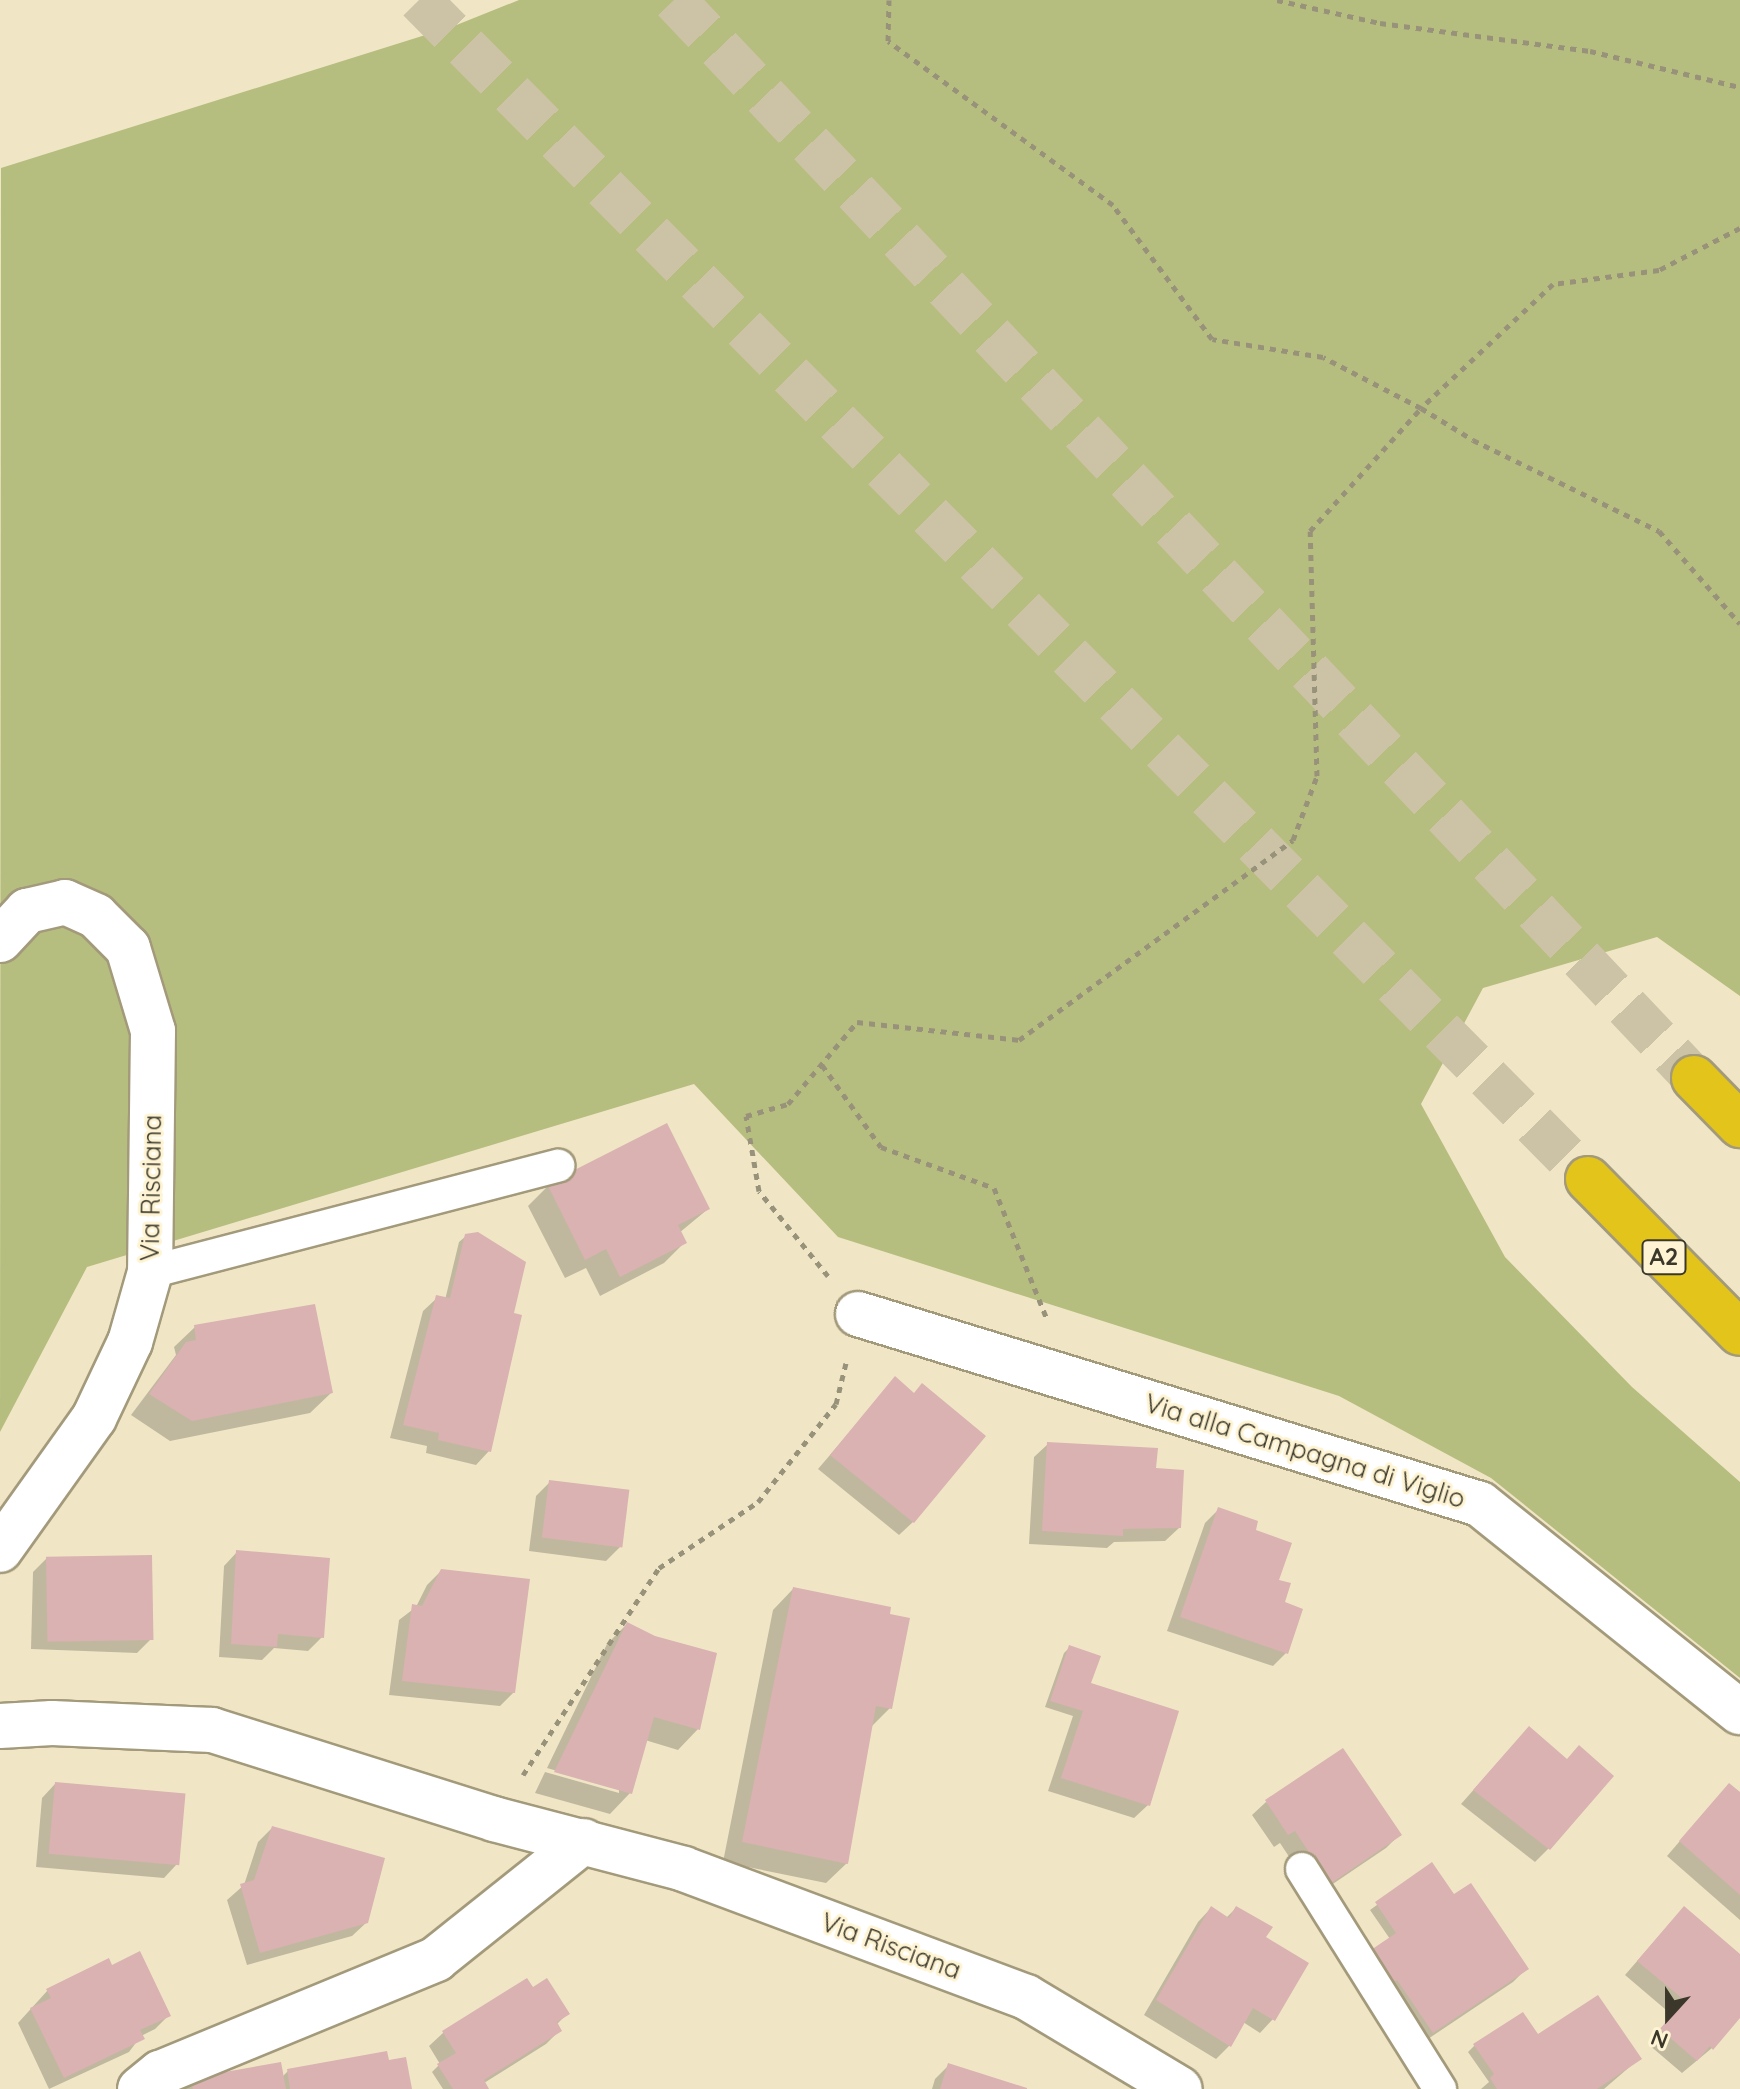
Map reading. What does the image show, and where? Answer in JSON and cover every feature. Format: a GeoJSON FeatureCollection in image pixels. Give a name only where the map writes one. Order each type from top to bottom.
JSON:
{"type":"FeatureCollection","features":[{"type":"Feature","properties":{"kind":"highway"},"geometry":{"type":"LineString","coordinates":[[1694,1078],[1740,1125]]}},
{"type":"Feature","properties":{"kind":"highway","name":"A2"},"geometry":{"type":"LineString","coordinates":[[1588,1179],[1740,1333]]}},
{"type":"Feature","properties":{"kind":"street","name":"Via Risciana"},"geometry":{"type":"LineString","coordinates":[[0,940],[27,911],[65,902],[96,916],[128,948],[153,1031],[150,1272],[130,1342],[94,1418],[0,1550]]}},
{"type":"Feature","properties":{"kind":"street","name":"Via alla Campagna di Viglio"},"geometry":{"type":"LineString","coordinates":[[858,1314],[1480,1504],[1740,1712]]}},
{"type":"Feature","properties":{"kind":"street","name":"Via Risciana"},"geometry":{"type":"LineString","coordinates":[[0,1726],[52,1723],[212,1730],[494,1819],[684,1869],[1026,1997],[1180,2089]]}},
{"type":"Feature","properties":{"kind":"street"},"geometry":{"type":"LineString","coordinates":[[140,2089],[160,2073],[436,1959],[584,1841]]}},
{"type":"Feature","properties":{"kind":"lane"},"geometry":{"type":"LineString","coordinates":[[150,1272],[558,1166]]}},
{"type":"Feature","properties":{"kind":"lane"},"geometry":{"type":"LineString","coordinates":[[1302,1869],[1440,2089]]}},
{"type":"Feature","properties":{"kind":"path"},"geometry":{"type":"LineString","coordinates":[[889,0],[888,41],[1113,205],[1212,339],[1323,357],[1421,408],[1473,440],[1659,531],[1740,624]]}},
{"type":"Feature","properties":{"kind":"path"},"geometry":{"type":"LineString","coordinates":[[1277,0],[1380,23],[1590,51],[1740,87]]}},
{"type":"Feature","properties":{"kind":"path"},"geometry":{"type":"LineString","coordinates":[[494,1819],[659,1568],[758,1502],[836,1404],[858,1314],[759,1191],[746,1116],[788,1104],[857,1022],[1019,1040],[1293,840],[1317,776],[1310,531],[1421,408],[1553,284],[1659,270],[1740,228]]}},
{"type":"Feature","properties":{"kind":"path"},"geometry":{"type":"LineString","coordinates":[[822,1065],[881,1147],[994,1188],[1073,1380]]}},
{"type":"Feature","properties":{"kind":"green space"},"geometry":{"type":"Polygon","coordinates":[[[519,0],[1740,0],[1740,996],[1657,937],[1483,988],[1421,1104],[1505,1257],[1632,1387],[1740,1482],[1740,1678],[1491,1478],[1339,1396],[838,1237],[694,1084],[87,1267],[0,1432],[1,168],[454,26],[519,0]]]}},
{"type":"Feature","properties":{"kind":"building"},"geometry":{"type":"Polygon","coordinates":[[[667,1123],[710,1209],[678,1225],[687,1243],[620,1277],[606,1249],[585,1260],[547,1184],[667,1123]]]}},
{"type":"Feature","properties":{"kind":"building"},"geometry":{"type":"Polygon","coordinates":[[[478,1232],[526,1262],[514,1313],[522,1315],[491,1452],[438,1440],[439,1433],[403,1425],[436,1295],[450,1298],[465,1234],[478,1232]]]}},
{"type":"Feature","properties":{"kind":"building"},"geometry":{"type":"Polygon","coordinates":[[[315,1304],[333,1393],[192,1421],[149,1394],[186,1342],[196,1340],[194,1325],[315,1304]]]}},
{"type":"Feature","properties":{"kind":"building"},"geometry":{"type":"Polygon","coordinates":[[[895,1376],[914,1393],[922,1383],[986,1436],[914,1523],[830,1455],[895,1376]]]}},
{"type":"Feature","properties":{"kind":"building"},"geometry":{"type":"Polygon","coordinates":[[[1047,1442],[1158,1448],[1156,1468],[1184,1470],[1181,1528],[1123,1529],[1123,1536],[1042,1531],[1047,1442]]]}},
{"type":"Feature","properties":{"kind":"building"},"geometry":{"type":"Polygon","coordinates":[[[549,1480],[629,1490],[622,1547],[542,1538],[549,1480]]]}},
{"type":"Feature","properties":{"kind":"building"},"geometry":{"type":"Polygon","coordinates":[[[1218,1507],[1258,1521],[1256,1530],[1292,1543],[1279,1580],[1291,1583],[1285,1602],[1303,1609],[1288,1654],[1180,1617],[1218,1507]]]}},
{"type":"Feature","properties":{"kind":"building"},"geometry":{"type":"Polygon","coordinates":[[[236,1550],[330,1558],[324,1638],[278,1634],[277,1647],[231,1644],[236,1550]]]}},
{"type":"Feature","properties":{"kind":"building"},"geometry":{"type":"Polygon","coordinates":[[[152,1555],[153,1640],[47,1642],[46,1557],[152,1555]]]}},
{"type":"Feature","properties":{"kind":"building"},"geometry":{"type":"Polygon","coordinates":[[[441,1569],[530,1579],[515,1693],[402,1681],[412,1604],[422,1606],[441,1569]]]}},
{"type":"Feature","properties":{"kind":"building"},"geometry":{"type":"Polygon","coordinates":[[[793,1587],[891,1607],[890,1614],[910,1618],[892,1709],[876,1706],[848,1864],[742,1842],[793,1587]]]}},
{"type":"Feature","properties":{"kind":"building"},"geometry":{"type":"Polygon","coordinates":[[[627,1622],[655,1636],[717,1653],[700,1730],[654,1717],[632,1794],[554,1772],[627,1622]]]}},
{"type":"Feature","properties":{"kind":"building"},"geometry":{"type":"Polygon","coordinates":[[[1069,1645],[1101,1656],[1091,1683],[1179,1711],[1150,1806],[1061,1778],[1083,1711],[1050,1701],[1069,1645]]]}},
{"type":"Feature","properties":{"kind":"building"},"geometry":{"type":"Polygon","coordinates":[[[1529,1726],[1567,1759],[1579,1745],[1614,1776],[1550,1850],[1473,1790],[1529,1726]]]}},
{"type":"Feature","properties":{"kind":"building"},"geometry":{"type":"Polygon","coordinates":[[[1343,1748],[1402,1835],[1330,1884],[1295,1831],[1288,1835],[1265,1800],[1343,1748]]]}},
{"type":"Feature","properties":{"kind":"building"},"geometry":{"type":"Polygon","coordinates":[[[55,1782],[186,1793],[179,1865],[49,1854],[55,1782]]]}},
{"type":"Feature","properties":{"kind":"building"},"geometry":{"type":"Polygon","coordinates":[[[1729,1783],[1740,1792],[1740,1895],[1679,1841],[1729,1783]]]}},
{"type":"Feature","properties":{"kind":"building"},"geometry":{"type":"Polygon","coordinates":[[[272,1826],[385,1858],[368,1923],[260,1953],[240,1884],[254,1880],[272,1826]]]}},
{"type":"Feature","properties":{"kind":"building"},"geometry":{"type":"Polygon","coordinates":[[[1432,1862],[1454,1894],[1471,1883],[1529,1969],[1433,2033],[1397,1980],[1393,1983],[1371,1950],[1396,1933],[1375,1902],[1432,1862]]]}},
{"type":"Feature","properties":{"kind":"building"},"geometry":{"type":"Polygon","coordinates":[[[1211,1906],[1229,1918],[1236,1906],[1273,1927],[1266,1937],[1309,1963],[1275,2021],[1253,2008],[1231,2047],[1156,2000],[1211,1906]]]}},
{"type":"Feature","properties":{"kind":"building"},"geometry":{"type":"Polygon","coordinates":[[[1684,1906],[1740,1954],[1740,2018],[1713,2050],[1710,2046],[1697,2061],[1660,2029],[1684,2000],[1637,1961],[1684,1906]]]}},
{"type":"Feature","properties":{"kind":"building"},"geometry":{"type":"Polygon","coordinates":[[[140,1951],[171,2016],[140,2030],[145,2039],[64,2078],[30,2008],[51,1998],[46,1989],[109,1958],[112,1965],[140,1951]]]}},
{"type":"Feature","properties":{"kind":"building"},"geometry":{"type":"Polygon","coordinates":[[[527,1978],[533,1987],[547,1978],[570,2014],[557,2022],[562,2031],[484,2080],[489,2089],[453,2089],[437,2064],[456,2053],[442,2031],[527,1978]]]}},
{"type":"Feature","properties":{"kind":"building"},"geometry":{"type":"Polygon","coordinates":[[[1598,1995],[1642,2059],[1597,2089],[1497,2089],[1490,2078],[1494,2074],[1473,2044],[1523,2012],[1538,2034],[1598,1995]]]}},
{"type":"Feature","properties":{"kind":"building"},"geometry":{"type":"Polygon","coordinates":[[[387,2051],[389,2060],[406,2057],[412,2089],[290,2089],[287,2069],[387,2051]]]}},
{"type":"Feature","properties":{"kind":"building"},"geometry":{"type":"Polygon","coordinates":[[[281,2062],[286,2089],[193,2089],[191,2078],[281,2062]]]}},
{"type":"Feature","properties":{"kind":"building"},"geometry":{"type":"Polygon","coordinates":[[[948,2063],[1027,2088],[1027,2089],[940,2089],[948,2063]]]}},
{"type":"Feature","properties":{"kind":"tunnel"},"geometry":{"type":"LineString","coordinates":[[419,0],[1588,1179]]}},
{"type":"Feature","properties":{"kind":"tunnel"},"geometry":{"type":"LineString","coordinates":[[674,0],[1694,1078]]}}]}
